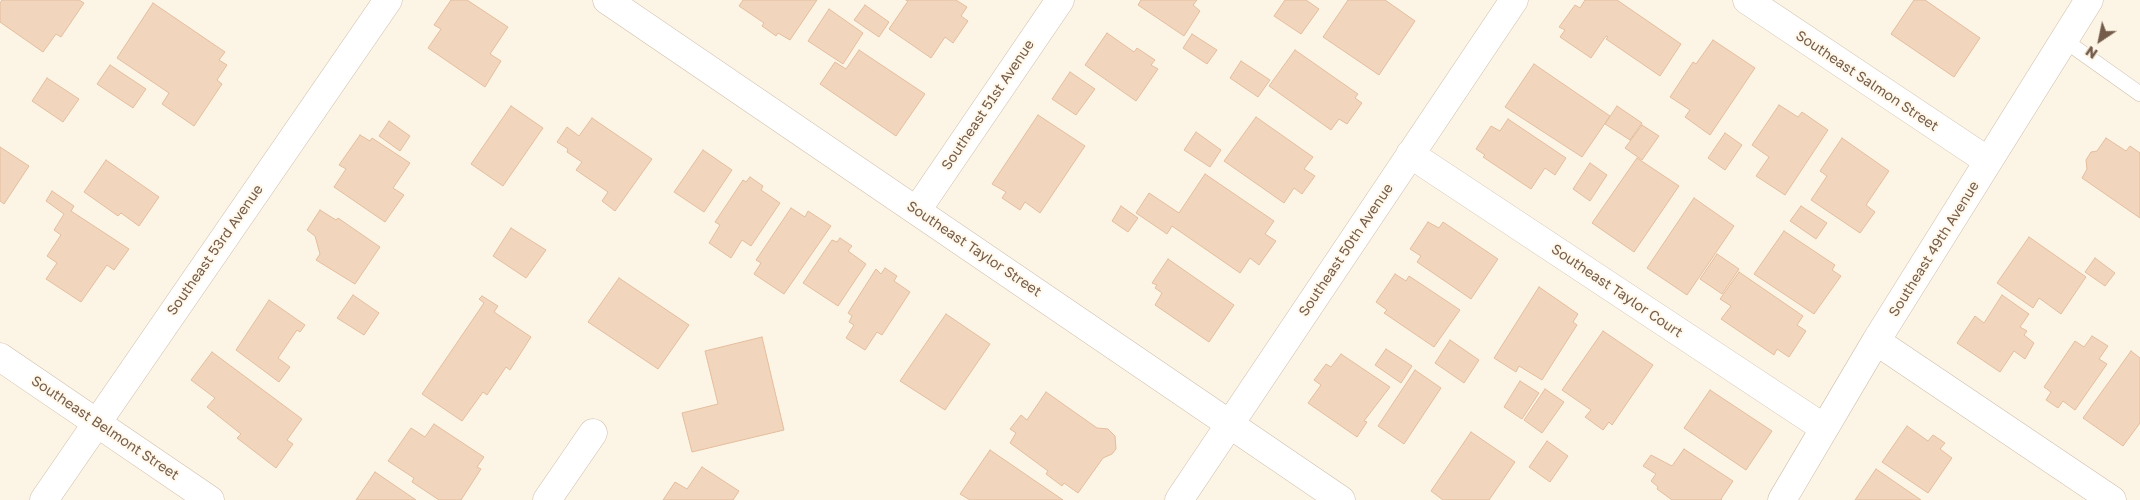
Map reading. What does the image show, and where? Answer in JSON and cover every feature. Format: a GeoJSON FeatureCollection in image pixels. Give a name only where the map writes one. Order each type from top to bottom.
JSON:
{"type":"FeatureCollection","features":[{"type":"Feature","properties":{"kind":"street","name":"Southeast 53rd Avenue"},"geometry":{"type":"LineString","coordinates":[[44,500],[388,0]]}},
{"type":"Feature","properties":{"kind":"street","name":"Southeast Taylor Street"},"geometry":{"type":"LineString","coordinates":[[607,0],[1341,500]]}},
{"type":"Feature","properties":{"kind":"street","name":"Southeast 51st Avenue"},"geometry":{"type":"LineString","coordinates":[[917,210],[1060,0]]}},
{"type":"Feature","properties":{"kind":"street","name":"Southeast 50th Avenue"},"geometry":{"type":"LineString","coordinates":[[1179,500],[1514,0]]}},
{"type":"Feature","properties":{"kind":"street","name":"Southeast Salmon Street"},"geometry":{"type":"LineString","coordinates":[[1747,0],[1988,161]]}},
{"type":"Feature","properties":{"kind":"street","name":"Southeast 49th Avenue"},"geometry":{"type":"LineString","coordinates":[[1782,500],[1876,341],[2089,0]]}},
{"type":"Feature","properties":{"kind":"street","name":"Southeast Taylor Court"},"geometry":{"type":"LineString","coordinates":[[1410,154],[1824,428]]}},
{"type":"Feature","properties":{"kind":"street"},"geometry":{"type":"LineString","coordinates":[[1876,341],[2112,500]]}},
{"type":"Feature","properties":{"kind":"street","name":"Southeast Belmont Street"},"geometry":{"type":"LineString","coordinates":[[0,357],[210,500]]}},
{"type":"Feature","properties":{"kind":"street"},"geometry":{"type":"LineString","coordinates":[[547,500],[592,433]]}},
{"type":"Feature","properties":{"kind":"lane"},"geometry":{"type":"LineString","coordinates":[[2064,40],[2140,94]]}},
{"type":"Feature","properties":{"kind":"building"},"geometry":{"type":"Polygon","coordinates":[[[2,0],[79,0],[84,3],[61,37],[56,34],[43,52],[0,22],[0,3],[2,0]]]}},
{"type":"Feature","properties":{"kind":"building"},"geometry":{"type":"Polygon","coordinates":[[[451,0],[467,0],[508,27],[490,54],[501,61],[485,87],[428,48],[441,29],[434,25],[451,0]]]}},
{"type":"Feature","properties":{"kind":"building"},"geometry":{"type":"Polygon","coordinates":[[[743,0],[817,0],[790,40],[778,33],[776,36],[762,26],[764,23],[739,6],[743,0]]]}},
{"type":"Feature","properties":{"kind":"building"},"geometry":{"type":"Polygon","coordinates":[[[906,0],[956,0],[967,7],[961,16],[968,21],[953,43],[945,37],[931,58],[889,29],[908,1],[906,0]]]}},
{"type":"Feature","properties":{"kind":"building"},"geometry":{"type":"Polygon","coordinates":[[[1141,0],[1197,0],[1193,5],[1200,11],[1184,36],[1138,5],[1141,0]]]}},
{"type":"Feature","properties":{"kind":"building"},"geometry":{"type":"Polygon","coordinates":[[[1285,0],[1306,0],[1319,9],[1301,34],[1274,16],[1285,0]]]}},
{"type":"Feature","properties":{"kind":"building"},"geometry":{"type":"Polygon","coordinates":[[[1348,0],[1385,0],[1415,21],[1379,75],[1323,37],[1348,0]]]}},
{"type":"Feature","properties":{"kind":"building"},"geometry":{"type":"Polygon","coordinates":[[[1585,0],[1617,0],[1681,44],[1660,76],[1606,39],[1608,37],[1606,36],[1591,58],[1560,37],[1565,30],[1559,27],[1575,5],[1580,8],[1585,0]]]}},
{"type":"Feature","properties":{"kind":"building"},"geometry":{"type":"Polygon","coordinates":[[[1914,0],[1925,0],[1980,38],[1954,77],[1891,34],[1914,0]]]}},
{"type":"Feature","properties":{"kind":"building"},"geometry":{"type":"Polygon","coordinates":[[[153,3],[225,52],[219,60],[227,65],[217,80],[222,84],[194,126],[162,104],[169,93],[117,58],[153,3]]]}},
{"type":"Feature","properties":{"kind":"building"},"geometry":{"type":"Polygon","coordinates":[[[865,5],[889,22],[879,37],[854,20],[865,5]]]}},
{"type":"Feature","properties":{"kind":"building"},"geometry":{"type":"Polygon","coordinates":[[[829,9],[863,33],[843,64],[808,41],[829,9]]]}},
{"type":"Feature","properties":{"kind":"building"},"geometry":{"type":"Polygon","coordinates":[[[1107,33],[1134,52],[1137,48],[1155,60],[1151,65],[1158,69],[1136,101],[1085,65],[1107,33]]]}},
{"type":"Feature","properties":{"kind":"building"},"geometry":{"type":"Polygon","coordinates":[[[1192,34],[1217,50],[1207,64],[1183,48],[1192,34]]]}},
{"type":"Feature","properties":{"kind":"building"},"geometry":{"type":"Polygon","coordinates":[[[1713,40],[1755,68],[1710,135],[1685,117],[1690,110],[1670,97],[1693,62],[1696,64],[1713,40]]]}},
{"type":"Feature","properties":{"kind":"building"},"geometry":{"type":"Polygon","coordinates":[[[859,50],[925,94],[896,136],[820,84],[835,62],[846,69],[859,50]]]}},
{"type":"Feature","properties":{"kind":"building"},"geometry":{"type":"Polygon","coordinates":[[[1295,50],[1358,94],[1355,98],[1362,103],[1347,124],[1339,119],[1331,130],[1269,86],[1295,50]]]}},
{"type":"Feature","properties":{"kind":"building"},"geometry":{"type":"Polygon","coordinates":[[[1241,61],[1270,80],[1258,97],[1230,78],[1241,61]]]}},
{"type":"Feature","properties":{"kind":"building"},"geometry":{"type":"Polygon","coordinates":[[[1534,64],[1610,116],[1582,157],[1505,107],[1534,64]]]}},
{"type":"Feature","properties":{"kind":"building"},"geometry":{"type":"Polygon","coordinates":[[[110,65],[146,89],[133,108],[97,84],[110,65]]]}},
{"type":"Feature","properties":{"kind":"building"},"geometry":{"type":"Polygon","coordinates":[[[1070,72],[1095,89],[1076,115],[1052,99],[1070,72]]]}},
{"type":"Feature","properties":{"kind":"building"},"geometry":{"type":"Polygon","coordinates":[[[47,78],[79,99],[63,122],[32,101],[47,78]]]}},
{"type":"Feature","properties":{"kind":"building"},"geometry":{"type":"Polygon","coordinates":[[[1779,105],[1798,117],[1802,112],[1828,130],[1785,195],[1756,176],[1769,157],[1752,145],[1779,105]]]}},
{"type":"Feature","properties":{"kind":"building"},"geometry":{"type":"Polygon","coordinates":[[[511,106],[543,128],[503,186],[471,164],[511,106]]]}},
{"type":"Feature","properties":{"kind":"building"},"geometry":{"type":"Polygon","coordinates":[[[1617,106],[1642,123],[1630,140],[1605,124],[1617,106]]]}},
{"type":"Feature","properties":{"kind":"building"},"geometry":{"type":"Polygon","coordinates":[[[1038,115],[1085,146],[1040,213],[1025,202],[1020,210],[1002,198],[1006,192],[992,184],[1038,115]]]}},
{"type":"Feature","properties":{"kind":"building"},"geometry":{"type":"Polygon","coordinates":[[[1256,117],[1313,157],[1304,169],[1315,176],[1302,194],[1294,188],[1284,203],[1224,161],[1256,117]]]}},
{"type":"Feature","properties":{"kind":"building"},"geometry":{"type":"Polygon","coordinates":[[[592,118],[652,159],[615,211],[602,201],[608,192],[576,170],[582,162],[567,152],[568,149],[557,142],[567,127],[579,136],[592,118]]]}},
{"type":"Feature","properties":{"kind":"building"},"geometry":{"type":"Polygon","coordinates":[[[1508,119],[1566,158],[1555,175],[1545,168],[1531,189],[1483,157],[1485,155],[1476,149],[1491,126],[1500,131],[1508,119]]]}},
{"type":"Feature","properties":{"kind":"building"},"geometry":{"type":"Polygon","coordinates":[[[389,121],[410,136],[400,151],[379,136],[389,121]]]}},
{"type":"Feature","properties":{"kind":"building"},"geometry":{"type":"Polygon","coordinates":[[[1642,125],[1659,136],[1642,160],[1625,148],[1642,125]]]}},
{"type":"Feature","properties":{"kind":"building"},"geometry":{"type":"Polygon","coordinates":[[[1196,132],[1221,150],[1210,167],[1184,150],[1196,132]]]}},
{"type":"Feature","properties":{"kind":"building"},"geometry":{"type":"Polygon","coordinates":[[[1725,133],[1742,145],[1725,170],[1708,158],[1725,133]]]}},
{"type":"Feature","properties":{"kind":"building"},"geometry":{"type":"Polygon","coordinates":[[[360,135],[370,141],[372,138],[410,163],[393,188],[404,195],[385,222],[334,187],[346,169],[339,165],[360,135]]]}},
{"type":"Feature","properties":{"kind":"building"},"geometry":{"type":"Polygon","coordinates":[[[1842,138],[1889,171],[1866,205],[1875,212],[1860,233],[1811,200],[1827,176],[1820,171],[1842,138]]]}},
{"type":"Feature","properties":{"kind":"building"},"geometry":{"type":"Polygon","coordinates":[[[2106,138],[2126,151],[2130,146],[2140,153],[2140,218],[2082,178],[2087,169],[2086,160],[2091,152],[2097,151],[2106,138]]]}},
{"type":"Feature","properties":{"kind":"building"},"geometry":{"type":"Polygon","coordinates":[[[0,147],[29,166],[4,204],[0,201],[0,147]]]}},
{"type":"Feature","properties":{"kind":"building"},"geometry":{"type":"Polygon","coordinates":[[[703,150],[732,170],[704,212],[674,192],[703,150]]]}},
{"type":"Feature","properties":{"kind":"building"},"geometry":{"type":"Polygon","coordinates":[[[1637,158],[1679,186],[1634,252],[1592,223],[1637,158]]]}},
{"type":"Feature","properties":{"kind":"building"},"geometry":{"type":"Polygon","coordinates":[[[106,160],[159,197],[139,226],[121,213],[118,216],[84,192],[106,160]]]}},
{"type":"Feature","properties":{"kind":"building"},"geometry":{"type":"Polygon","coordinates":[[[1590,163],[1607,175],[1590,201],[1573,189],[1590,163]]]}},
{"type":"Feature","properties":{"kind":"building"},"geometry":{"type":"Polygon","coordinates":[[[1205,174],[1274,221],[1265,234],[1276,241],[1259,265],[1250,258],[1240,273],[1172,226],[1167,234],[1136,213],[1149,193],[1179,213],[1205,174]]]}},
{"type":"Feature","properties":{"kind":"building"},"geometry":{"type":"Polygon","coordinates":[[[750,177],[763,186],[761,190],[780,203],[751,246],[742,240],[731,258],[709,243],[720,225],[715,222],[743,180],[746,182],[750,177]]]}},
{"type":"Feature","properties":{"kind":"building"},"geometry":{"type":"Polygon","coordinates":[[[52,191],[74,206],[71,211],[129,249],[114,270],[107,265],[81,302],[46,279],[57,263],[47,256],[61,235],[54,230],[64,214],[46,201],[52,191]]]}},
{"type":"Feature","properties":{"kind":"building"},"geometry":{"type":"Polygon","coordinates":[[[1694,198],[1734,226],[1687,295],[1647,268],[1694,198]]]}},
{"type":"Feature","properties":{"kind":"building"},"geometry":{"type":"Polygon","coordinates":[[[1121,206],[1138,218],[1128,232],[1112,221],[1121,206]]]}},
{"type":"Feature","properties":{"kind":"building"},"geometry":{"type":"Polygon","coordinates":[[[1801,206],[1827,223],[1816,239],[1790,221],[1801,206]]]}},
{"type":"Feature","properties":{"kind":"building"},"geometry":{"type":"Polygon","coordinates":[[[791,208],[805,217],[808,211],[831,226],[784,294],[754,274],[761,263],[756,260],[791,208]]]}},
{"type":"Feature","properties":{"kind":"building"},"geometry":{"type":"Polygon","coordinates":[[[320,210],[336,220],[338,218],[380,247],[355,284],[316,260],[320,254],[315,236],[307,230],[320,210]]]}},
{"type":"Feature","properties":{"kind":"building"},"geometry":{"type":"Polygon","coordinates":[[[1428,222],[1439,228],[1443,222],[1498,259],[1471,299],[1417,262],[1421,256],[1410,249],[1428,222]]]}},
{"type":"Feature","properties":{"kind":"building"},"geometry":{"type":"Polygon","coordinates":[[[511,228],[546,250],[526,278],[493,256],[511,228]]]}},
{"type":"Feature","properties":{"kind":"building"},"geometry":{"type":"Polygon","coordinates":[[[1784,231],[1835,265],[1832,270],[1841,276],[1814,314],[1754,274],[1784,231]]]}},
{"type":"Feature","properties":{"kind":"building"},"geometry":{"type":"Polygon","coordinates":[[[2029,237],[2086,277],[2061,314],[2039,298],[2033,308],[1997,283],[2029,237]]]}},
{"type":"Feature","properties":{"kind":"building"},"geometry":{"type":"Polygon","coordinates":[[[840,238],[852,246],[848,251],[866,264],[838,306],[803,283],[832,240],[837,242],[840,238]]]}},
{"type":"Feature","properties":{"kind":"building"},"geometry":{"type":"Polygon","coordinates":[[[1717,254],[1739,269],[1722,294],[1700,279],[1717,254]]]}},
{"type":"Feature","properties":{"kind":"building"},"geometry":{"type":"Polygon","coordinates":[[[2095,258],[2115,273],[2105,286],[2085,272],[2095,258]]]}},
{"type":"Feature","properties":{"kind":"building"},"geometry":{"type":"Polygon","coordinates":[[[1168,259],[1234,305],[1209,342],[1155,305],[1162,293],[1155,288],[1157,285],[1152,283],[1168,259]]]}},
{"type":"Feature","properties":{"kind":"building"},"geometry":{"type":"Polygon","coordinates":[[[885,268],[897,276],[894,281],[910,292],[882,335],[877,332],[865,350],[846,338],[854,325],[849,322],[852,316],[848,313],[876,269],[881,274],[885,268]]]}},
{"type":"Feature","properties":{"kind":"building"},"geometry":{"type":"Polygon","coordinates":[[[1739,272],[1803,316],[1797,325],[1806,331],[1789,357],[1777,349],[1774,355],[1721,319],[1731,306],[1720,299],[1739,272]]]}},
{"type":"Feature","properties":{"kind":"building"},"geometry":{"type":"Polygon","coordinates":[[[1395,274],[1406,281],[1409,276],[1460,310],[1434,347],[1384,313],[1387,310],[1376,302],[1395,274]]]}},
{"type":"Feature","properties":{"kind":"building"},"geometry":{"type":"Polygon","coordinates":[[[619,278],[689,325],[658,369],[588,322],[619,278]]]}},
{"type":"Feature","properties":{"kind":"building"},"geometry":{"type":"Polygon","coordinates":[[[1539,287],[1578,314],[1573,322],[1577,325],[1542,380],[1519,366],[1516,372],[1494,358],[1539,287]]]}},
{"type":"Feature","properties":{"kind":"building"},"geometry":{"type":"Polygon","coordinates":[[[353,295],[379,313],[364,335],[337,318],[353,295]]]}},
{"type":"Feature","properties":{"kind":"building"},"geometry":{"type":"Polygon","coordinates":[[[2002,295],[2029,314],[2020,327],[2027,331],[2024,335],[2034,343],[2025,359],[2014,351],[2000,372],[1957,343],[1975,316],[1984,323],[2002,295]]]}},
{"type":"Feature","properties":{"kind":"building"},"geometry":{"type":"Polygon","coordinates":[[[482,296],[498,306],[494,312],[531,337],[510,370],[506,367],[487,395],[483,392],[462,421],[422,394],[484,303],[479,299],[482,296]]]}},
{"type":"Feature","properties":{"kind":"building"},"geometry":{"type":"Polygon","coordinates":[[[269,300],[305,325],[300,332],[297,330],[278,358],[290,367],[279,382],[236,350],[269,300]]]}},
{"type":"Feature","properties":{"kind":"building"},"geometry":{"type":"Polygon","coordinates":[[[946,314],[990,344],[945,410],[900,381],[946,314]]]}},
{"type":"Feature","properties":{"kind":"building"},"geometry":{"type":"Polygon","coordinates":[[[1603,331],[1653,365],[1612,425],[1609,422],[1603,430],[1585,417],[1591,410],[1562,390],[1603,331]]]}},
{"type":"Feature","properties":{"kind":"building"},"geometry":{"type":"Polygon","coordinates":[[[2092,336],[2108,346],[2099,359],[2107,364],[2075,410],[2063,401],[2058,408],[2046,400],[2051,392],[2044,387],[2075,341],[2084,347],[2092,336]]]}},
{"type":"Feature","properties":{"kind":"building"},"geometry":{"type":"Polygon","coordinates":[[[762,337],[784,430],[692,452],[682,413],[718,404],[705,351],[762,337]]]}},
{"type":"Feature","properties":{"kind":"building"},"geometry":{"type":"Polygon","coordinates":[[[1450,340],[1479,360],[1464,383],[1435,363],[1450,340]]]}},
{"type":"Feature","properties":{"kind":"building"},"geometry":{"type":"Polygon","coordinates":[[[1386,349],[1412,366],[1401,383],[1375,365],[1386,349]]]}},
{"type":"Feature","properties":{"kind":"building"},"geometry":{"type":"Polygon","coordinates":[[[2131,351],[2140,358],[2140,423],[2123,446],[2083,418],[2131,351]]]}},
{"type":"Feature","properties":{"kind":"building"},"geometry":{"type":"Polygon","coordinates":[[[212,352],[302,419],[287,440],[293,444],[276,468],[237,438],[241,434],[207,407],[215,398],[191,380],[212,352]]]}},
{"type":"Feature","properties":{"kind":"building"},"geometry":{"type":"Polygon","coordinates":[[[1341,354],[1390,387],[1364,421],[1367,422],[1357,437],[1308,403],[1321,385],[1314,380],[1326,364],[1331,367],[1341,354]]]}},
{"type":"Feature","properties":{"kind":"building"},"geometry":{"type":"Polygon","coordinates":[[[1415,370],[1441,388],[1404,444],[1378,426],[1415,370]]]}},
{"type":"Feature","properties":{"kind":"building"},"geometry":{"type":"Polygon","coordinates":[[[1520,381],[1539,393],[1522,419],[1504,407],[1520,381]]]}},
{"type":"Feature","properties":{"kind":"building"},"geometry":{"type":"Polygon","coordinates":[[[1545,389],[1564,402],[1542,433],[1524,420],[1545,389]]]}},
{"type":"Feature","properties":{"kind":"building"},"geometry":{"type":"Polygon","coordinates":[[[1710,390],[1772,431],[1746,470],[1684,428],[1710,390]]]}},
{"type":"Feature","properties":{"kind":"building"},"geometry":{"type":"Polygon","coordinates":[[[1046,392],[1097,428],[1108,429],[1115,436],[1116,449],[1112,454],[1103,458],[1078,493],[1064,483],[1062,486],[1046,474],[1048,471],[1010,443],[1016,433],[1010,429],[1021,415],[1027,420],[1046,392]]]}},
{"type":"Feature","properties":{"kind":"building"},"geometry":{"type":"Polygon","coordinates":[[[434,424],[484,457],[477,467],[481,469],[461,500],[439,500],[412,482],[414,478],[388,461],[411,428],[425,437],[434,424]]]}},
{"type":"Feature","properties":{"kind":"building"},"geometry":{"type":"Polygon","coordinates":[[[1907,426],[1928,441],[1933,435],[1945,443],[1940,449],[1952,458],[1928,493],[1882,462],[1907,426]]]}},
{"type":"Feature","properties":{"kind":"building"},"geometry":{"type":"Polygon","coordinates":[[[1471,432],[1515,462],[1489,500],[1443,500],[1431,491],[1471,432]]]}},
{"type":"Feature","properties":{"kind":"building"},"geometry":{"type":"Polygon","coordinates":[[[1547,441],[1568,456],[1550,482],[1529,467],[1547,441]]]}},
{"type":"Feature","properties":{"kind":"building"},"geometry":{"type":"Polygon","coordinates":[[[1684,449],[1733,481],[1722,500],[1672,500],[1657,489],[1658,487],[1651,481],[1656,474],[1643,466],[1651,455],[1672,466],[1684,449]]]}},
{"type":"Feature","properties":{"kind":"building"},"geometry":{"type":"Polygon","coordinates":[[[990,450],[1063,500],[970,500],[960,494],[990,450]]]}},
{"type":"Feature","properties":{"kind":"building"},"geometry":{"type":"Polygon","coordinates":[[[702,467],[739,491],[733,500],[663,500],[675,482],[687,489],[702,467]]]}},
{"type":"Feature","properties":{"kind":"building"},"geometry":{"type":"Polygon","coordinates":[[[1876,469],[1921,500],[1855,500],[1876,469]]]}},
{"type":"Feature","properties":{"kind":"building"},"geometry":{"type":"Polygon","coordinates":[[[375,472],[416,500],[356,500],[375,472]]]}}]}
